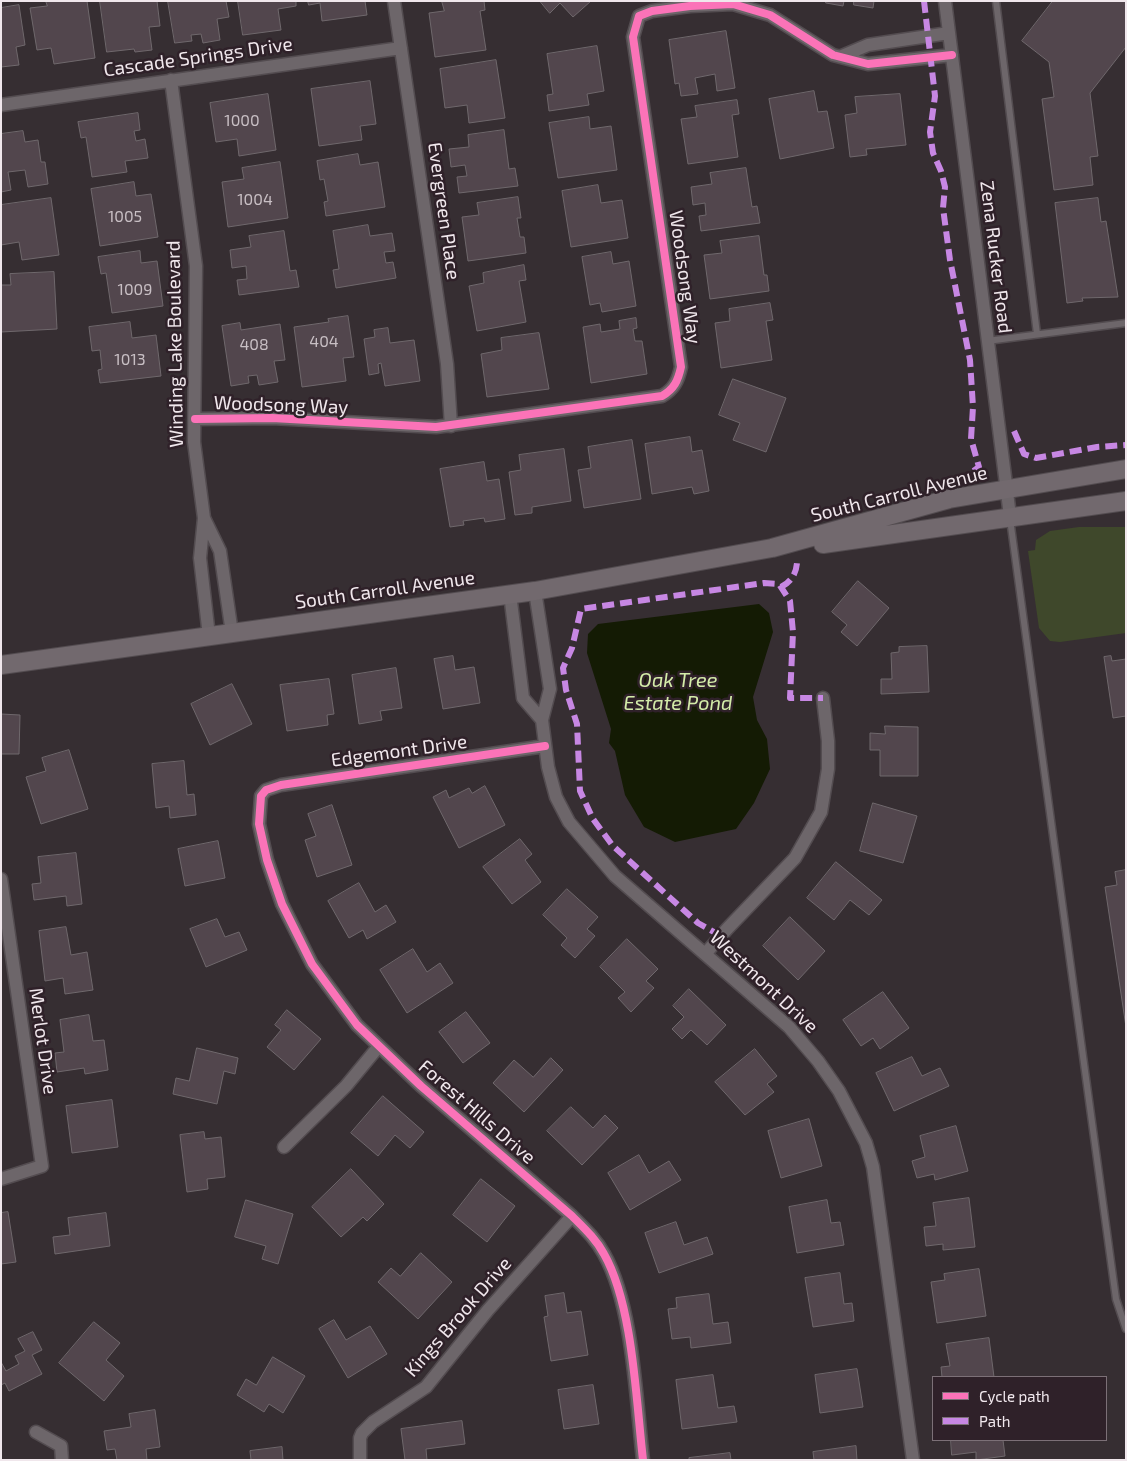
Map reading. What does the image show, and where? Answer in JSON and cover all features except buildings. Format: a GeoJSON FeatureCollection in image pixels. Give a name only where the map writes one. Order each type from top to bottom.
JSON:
{"type":"FeatureCollection","features":[{"type":"Feature","properties":{"kind":"main road","name":"South Carroll Avenue"},"geometry":{"type":"LineString","coordinates":[[1,666],[535,591],[772,548],[949,499],[1126,469]]}},
{"type":"Feature","properties":{"kind":"main road","name":"South Carroll Avenue"},"geometry":{"type":"LineString","coordinates":[[772,548],[825,544],[1010,516],[1126,501]]}},
{"type":"Feature","properties":{"kind":"street","name":"Evergreen Place"},"geometry":{"type":"LineString","coordinates":[[394,1],[447,364],[451,426]]}},
{"type":"Feature","properties":{"kind":"street","name":"Zena Rucker Road"},"geometry":{"type":"LineString","coordinates":[[945,1],[1010,516]]}},
{"type":"Feature","properties":{"kind":"street","name":"Woodsong Way"},"geometry":{"type":"LineString","coordinates":[[195,419],[272,418],[404,427],[451,426],[646,400],[662,396],[671,391],[678,380],[682,368],[633,37],[639,16],[690,6],[733,4],[747,6],[770,15],[833,55],[868,64],[952,55]]}},
{"type":"Feature","properties":{"kind":"street"},"geometry":{"type":"LineString","coordinates":[[842,56],[868,45],[949,33]]}},
{"type":"Feature","properties":{"kind":"street","name":"Cascade Springs Drive"},"geometry":{"type":"LineString","coordinates":[[1,105],[401,48]]}},
{"type":"Feature","properties":{"kind":"street","name":"Winding Lake Boulevard"},"geometry":{"type":"LineString","coordinates":[[171,80],[196,266],[194,442],[204,518],[200,558],[209,636]]}},
{"type":"Feature","properties":{"kind":"street","name":"Winding Lake Boulevard"},"geometry":{"type":"LineString","coordinates":[[204,518],[220,551],[232,633]]}},
{"type":"Feature","properties":{"kind":"street","name":"Westmont Drive"},"geometry":{"type":"LineString","coordinates":[[535,591],[550,689],[542,720],[545,746],[556,797],[569,822],[615,876],[789,1027],[840,1091],[866,1143],[873,1167],[913,1460]]}},
{"type":"Feature","properties":{"kind":"street"},"geometry":{"type":"LineString","coordinates":[[510,594],[523,698],[542,720]]}},
{"type":"Feature","properties":{"kind":"street"},"geometry":{"type":"LineString","coordinates":[[706,953],[726,929],[795,858],[821,812],[828,769],[828,741],[823,698]]}},
{"type":"Feature","properties":{"kind":"street","name":"Edgemont Drive"},"geometry":{"type":"LineString","coordinates":[[261,796],[266,790],[281,785],[545,746]]}},
{"type":"Feature","properties":{"kind":"street","name":"Forest Hills Drive"},"geometry":{"type":"LineString","coordinates":[[261,796],[259,824],[266,860],[282,904],[312,964],[357,1025],[421,1086],[572,1216],[589,1232],[604,1253],[614,1276],[627,1324],[643,1460]]}},
{"type":"Feature","properties":{"kind":"street","name":"Merlot Drive"},"geometry":{"type":"LineString","coordinates":[[1,879],[42,1166],[1,1179]]}},
{"type":"Feature","properties":{"kind":"street"},"geometry":{"type":"LineString","coordinates":[[284,1147],[346,1086],[379,1046]]}},
{"type":"Feature","properties":{"kind":"street","name":"Kings Brook Drive"},"geometry":{"type":"LineString","coordinates":[[360,1460],[360,1438],[362,1433],[373,1422],[426,1387],[488,1310],[572,1216]]}},
{"type":"Feature","properties":{"kind":"street"},"geometry":{"type":"LineString","coordinates":[[36,1432],[60,1446],[62,1460]]}},
{"type":"Feature","properties":{"kind":"lane"},"geometry":{"type":"LineString","coordinates":[[996,1],[1037,334]]}},
{"type":"Feature","properties":{"kind":"lane"},"geometry":{"type":"LineString","coordinates":[[987,340],[1126,323]]}},
{"type":"Feature","properties":{"kind":"lane"},"geometry":{"type":"LineString","coordinates":[[1010,516],[1116,1299],[1126,1329]]}},
{"type":"Feature","properties":{"kind":"shaded area"},"geometry":{"type":"Polygon","coordinates":[[[1079,527],[1126,527],[1126,633],[1060,642],[1050,641],[1039,628],[1028,551],[1035,550],[1036,540],[1050,531],[1079,527]]]}},
{"type":"Feature","properties":{"kind":"water","name":"Oak Tree Estate Pond"},"geometry":{"type":"Polygon","coordinates":[[[759,604],[769,613],[773,632],[753,697],[757,720],[767,739],[770,769],[754,803],[736,829],[675,842],[644,827],[625,795],[615,751],[609,743],[611,729],[587,653],[588,634],[598,624],[759,604]]]}},
{"type":"Feature","properties":{"kind":"marked path"},"geometry":{"type":"LineString","coordinates":[[924,1],[935,96],[930,132],[933,153],[941,171],[945,187],[943,208],[950,260],[970,360],[973,407],[971,439],[979,467],[972,472],[969,482]]}},
{"type":"Feature","properties":{"kind":"marked path"},"geometry":{"type":"LineString","coordinates":[[1014,431],[1024,454],[1036,458],[1097,447],[1126,445]]}},
{"type":"Feature","properties":{"kind":"marked path"},"geometry":{"type":"LineString","coordinates":[[781,587],[788,583],[797,563]]}},
{"type":"Feature","properties":{"kind":"marked path"},"geometry":{"type":"LineString","coordinates":[[721,936],[698,923],[613,846],[593,819],[580,791],[577,724],[566,690],[563,668],[572,648],[581,609],[764,583],[779,584],[790,601],[793,632],[790,698],[823,698]]}},
{"type":"Feature","properties":{"kind":"cycle path"},"geometry":{"type":"LineString","coordinates":[[195,419],[272,418],[436,427],[662,396],[675,384],[681,367],[633,37],[639,16],[652,11],[690,6],[733,4],[770,15],[833,55],[868,64],[952,55]]}},
{"type":"Feature","properties":{"kind":"cycle path"},"geometry":{"type":"LineString","coordinates":[[545,746],[281,785],[266,790],[261,796],[259,824],[267,860],[282,904],[312,964],[357,1025],[421,1086],[572,1216],[590,1234],[601,1249],[614,1275],[627,1326],[632,1354],[643,1460]]}}]}
